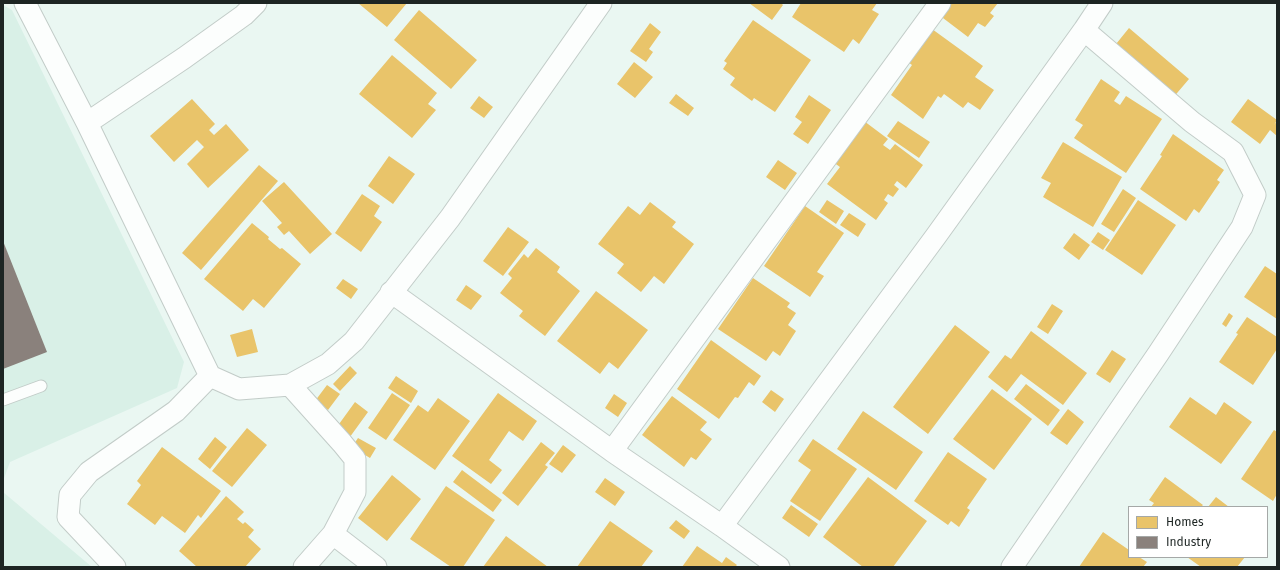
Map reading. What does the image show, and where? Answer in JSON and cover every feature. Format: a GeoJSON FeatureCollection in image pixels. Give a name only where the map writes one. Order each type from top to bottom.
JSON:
{"type":"FeatureCollection","features":[{"type":"Feature","properties":{"kind":"street"},"geometry":{"type":"LineString","coordinates":[[25,3],[87,123],[210,376],[239,389],[290,385],[328,364],[354,341],[450,218],[601,3]]}},
{"type":"Feature","properties":{"kind":"street"},"geometry":{"type":"LineString","coordinates":[[87,123],[184,58],[244,15],[256,3]]}},
{"type":"Feature","properties":{"kind":"street"},"geometry":{"type":"LineString","coordinates":[[612,451],[940,3]]}},
{"type":"Feature","properties":{"kind":"street"},"geometry":{"type":"LineString","coordinates":[[722,526],[936,236],[1102,3]]}},
{"type":"Feature","properties":{"kind":"street"},"geometry":{"type":"LineString","coordinates":[[1012,567],[1158,354],[1242,227],[1255,195],[1233,152],[1192,122],[1084,30]]}},
{"type":"Feature","properties":{"kind":"street"},"geometry":{"type":"LineString","coordinates":[[391,292],[612,451],[779,567]]}},
{"type":"Feature","properties":{"kind":"street"},"geometry":{"type":"LineString","coordinates":[[115,567],[68,517],[70,495],[89,472],[176,412],[210,376]]}},
{"type":"Feature","properties":{"kind":"street"},"geometry":{"type":"LineString","coordinates":[[290,385],[355,459],[355,492],[333,534],[304,567]]}},
{"type":"Feature","properties":{"kind":"street"},"geometry":{"type":"LineString","coordinates":[[333,534],[376,567]]}},
{"type":"Feature","properties":{"kind":"lane"},"geometry":{"type":"LineString","coordinates":[[3,400],[41,386]]}},
{"type":"Feature","properties":{"kind":"shaded area"},"geometry":{"type":"Polygon","coordinates":[[[3,5],[12,10],[184,362],[177,388],[10,462],[3,481],[3,5]]]}},
{"type":"Feature","properties":{"kind":"shaded area"},"geometry":{"type":"Polygon","coordinates":[[[3,492],[92,567],[3,567],[3,492]]]}},
{"type":"Feature","properties":{"kind":"building: Homes"},"geometry":{"type":"Polygon","coordinates":[[[358,3],[407,3],[387,27],[358,3]]]}},
{"type":"Feature","properties":{"kind":"building: Homes"},"geometry":{"type":"Polygon","coordinates":[[[749,3],[781,3],[783,5],[772,20],[749,3]]]}},
{"type":"Feature","properties":{"kind":"building: Homes"},"geometry":{"type":"Polygon","coordinates":[[[801,3],[877,3],[872,10],[879,14],[859,44],[853,39],[844,52],[792,17],[801,3]]]}},
{"type":"Feature","properties":{"kind":"building: Homes"},"geometry":{"type":"Polygon","coordinates":[[[948,3],[998,3],[990,13],[994,16],[985,27],[978,23],[968,37],[939,15],[948,3]]]}},
{"type":"Feature","properties":{"kind":"building: Homes"},"geometry":{"type":"Polygon","coordinates":[[[419,10],[477,60],[451,89],[394,40],[419,10]]]}},
{"type":"Feature","properties":{"kind":"building: Homes"},"geometry":{"type":"Polygon","coordinates":[[[753,20],[811,60],[775,112],[754,98],[752,101],[730,85],[735,78],[723,69],[727,63],[724,61],[753,20]]]}},
{"type":"Feature","properties":{"kind":"building: Homes"},"geometry":{"type":"Polygon","coordinates":[[[650,23],[661,32],[649,49],[653,52],[646,62],[630,51],[650,23]]]}},
{"type":"Feature","properties":{"kind":"building: Homes"},"geometry":{"type":"Polygon","coordinates":[[[1129,28],[1189,79],[1172,99],[1112,49],[1129,28]]]}},
{"type":"Feature","properties":{"kind":"building: Homes"},"geometry":{"type":"Polygon","coordinates":[[[932,29],[983,66],[975,77],[994,90],[980,110],[968,102],[963,108],[944,94],[941,98],[938,96],[923,119],[891,95],[912,65],[908,62],[932,29]]]}},
{"type":"Feature","properties":{"kind":"building: Homes"},"geometry":{"type":"Polygon","coordinates":[[[392,55],[437,93],[428,104],[436,110],[412,138],[359,94],[392,55]]]}},
{"type":"Feature","properties":{"kind":"building: Homes"},"geometry":{"type":"Polygon","coordinates":[[[634,62],[653,77],[635,98],[617,84],[634,62]]]}},
{"type":"Feature","properties":{"kind":"building: Homes"},"geometry":{"type":"Polygon","coordinates":[[[1101,79],[1120,92],[1114,101],[1120,105],[1126,96],[1162,119],[1126,173],[1074,138],[1083,125],[1075,120],[1101,79]]]}},
{"type":"Feature","properties":{"kind":"building: Homes"},"geometry":{"type":"Polygon","coordinates":[[[676,94],[694,108],[688,116],[669,103],[676,94]]]}},
{"type":"Feature","properties":{"kind":"building: Homes"},"geometry":{"type":"Polygon","coordinates":[[[809,95],[831,110],[808,144],[793,134],[802,122],[795,117],[809,95]]]}},
{"type":"Feature","properties":{"kind":"building: Homes"},"geometry":{"type":"Polygon","coordinates":[[[479,96],[493,107],[484,118],[470,108],[479,96]]]}},
{"type":"Feature","properties":{"kind":"building: Homes"},"geometry":{"type":"Polygon","coordinates":[[[192,99],[215,124],[209,130],[214,135],[226,124],[249,150],[208,188],[187,164],[204,147],[197,140],[174,162],[150,136],[192,99]]]}},
{"type":"Feature","properties":{"kind":"building: Homes"},"geometry":{"type":"Polygon","coordinates":[[[1248,99],[1277,120],[1274,125],[1277,121],[1277,136],[1270,130],[1260,144],[1231,122],[1248,99]]]}},
{"type":"Feature","properties":{"kind":"building: Homes"},"geometry":{"type":"Polygon","coordinates":[[[864,121],[888,139],[883,145],[890,150],[895,144],[923,165],[906,188],[897,181],[894,185],[899,189],[893,197],[888,194],[884,200],[888,203],[876,220],[827,184],[840,167],[833,162],[864,121]]]}},
{"type":"Feature","properties":{"kind":"building: Homes"},"geometry":{"type":"Polygon","coordinates":[[[898,121],[930,142],[919,158],[887,136],[898,121]]]}},
{"type":"Feature","properties":{"kind":"building: Homes"},"geometry":{"type":"Polygon","coordinates":[[[1173,134],[1224,170],[1217,180],[1220,182],[1199,213],[1194,209],[1186,221],[1140,189],[1162,156],[1160,155],[1173,134]]]}},
{"type":"Feature","properties":{"kind":"building: Homes"},"geometry":{"type":"Polygon","coordinates":[[[1063,142],[1122,177],[1093,227],[1043,197],[1051,183],[1041,178],[1063,142]]]}},
{"type":"Feature","properties":{"kind":"building: Homes"},"geometry":{"type":"Polygon","coordinates":[[[389,156],[415,174],[393,204],[368,186],[389,156]]]}},
{"type":"Feature","properties":{"kind":"building: Homes"},"geometry":{"type":"Polygon","coordinates":[[[778,160],[797,173],[785,190],[766,177],[778,160]]]}},
{"type":"Feature","properties":{"kind":"building: Homes"},"geometry":{"type":"Polygon","coordinates":[[[259,165],[278,181],[201,270],[182,253],[259,165]]]}},
{"type":"Feature","properties":{"kind":"building: Homes"},"geometry":{"type":"Polygon","coordinates":[[[284,182],[332,234],[310,254],[289,231],[284,235],[277,227],[282,223],[262,201],[284,182]]]}},
{"type":"Feature","properties":{"kind":"building: Homes"},"geometry":{"type":"Polygon","coordinates":[[[1123,189],[1136,198],[1114,232],[1101,224],[1123,189]]]}},
{"type":"Feature","properties":{"kind":"building: Homes"},"geometry":{"type":"Polygon","coordinates":[[[362,194],[380,206],[374,216],[382,222],[361,252],[335,233],[362,194]]]}},
{"type":"Feature","properties":{"kind":"building: Homes"},"geometry":{"type":"Polygon","coordinates":[[[827,200],[844,211],[836,224],[819,212],[827,200]]]}},
{"type":"Feature","properties":{"kind":"building: Homes"},"geometry":{"type":"Polygon","coordinates":[[[1138,200],[1176,225],[1142,275],[1105,250],[1138,200]]]}},
{"type":"Feature","properties":{"kind":"building: Homes"},"geometry":{"type":"Polygon","coordinates":[[[650,202],[676,222],[672,227],[694,244],[664,284],[654,276],[641,292],[617,273],[624,264],[598,244],[628,206],[640,215],[650,202]]]}},
{"type":"Feature","properties":{"kind":"building: Homes"},"geometry":{"type":"Polygon","coordinates":[[[805,206],[844,233],[817,272],[824,276],[810,297],[764,266],[805,206]]]}},
{"type":"Feature","properties":{"kind":"building: Homes"},"geometry":{"type":"Polygon","coordinates":[[[849,213],[866,224],[858,237],[840,225],[849,213]]]}},
{"type":"Feature","properties":{"kind":"building: Homes"},"geometry":{"type":"Polygon","coordinates":[[[252,223],[269,237],[268,239],[280,249],[282,248],[301,264],[264,308],[253,299],[243,311],[204,279],[252,223]]]}},
{"type":"Feature","properties":{"kind":"building: Homes"},"geometry":{"type":"Polygon","coordinates":[[[508,227],[529,242],[503,276],[483,261],[508,227]]]}},
{"type":"Feature","properties":{"kind":"building: Homes"},"geometry":{"type":"Polygon","coordinates":[[[1098,232],[1110,240],[1103,250],[1091,242],[1098,232]]]}},
{"type":"Feature","properties":{"kind":"building: Homes"},"geometry":{"type":"Polygon","coordinates":[[[1074,233],[1090,245],[1079,260],[1063,248],[1074,233]]]}},
{"type":"Feature","properties":{"kind":"building: Homes"},"geometry":{"type":"Polygon","coordinates":[[[536,248],[560,267],[557,272],[580,291],[545,336],[519,316],[523,311],[500,293],[512,278],[508,274],[524,254],[528,258],[536,248]]]}},
{"type":"Feature","properties":{"kind":"building: Homes"},"geometry":{"type":"Polygon","coordinates":[[[1265,266],[1277,274],[1277,319],[1244,297],[1265,266]]]}},
{"type":"Feature","properties":{"kind":"building: Homes"},"geometry":{"type":"Polygon","coordinates":[[[753,278],[790,303],[787,307],[796,313],[788,325],[796,331],[780,356],[773,351],[766,361],[718,329],[753,278]]]}},
{"type":"Feature","properties":{"kind":"building: Homes"},"geometry":{"type":"Polygon","coordinates":[[[343,279],[358,289],[351,299],[336,288],[343,279]]]}},
{"type":"Feature","properties":{"kind":"building: Homes"},"geometry":{"type":"Polygon","coordinates":[[[466,285],[482,296],[471,310],[456,300],[466,285]]]}},
{"type":"Feature","properties":{"kind":"building: Homes"},"geometry":{"type":"Polygon","coordinates":[[[596,291],[648,330],[618,369],[609,362],[600,374],[557,341],[596,291]]]}},
{"type":"Feature","properties":{"kind":"building: Homes"},"geometry":{"type":"Polygon","coordinates":[[[1052,304],[1063,311],[1048,334],[1037,327],[1052,304]]]}},
{"type":"Feature","properties":{"kind":"building: Homes"},"geometry":{"type":"Polygon","coordinates":[[[1229,313],[1233,316],[1226,327],[1222,324],[1229,313]]]}},
{"type":"Feature","properties":{"kind":"building: Homes"},"geometry":{"type":"Polygon","coordinates":[[[1247,317],[1277,337],[1277,349],[1253,385],[1219,362],[1238,334],[1236,333],[1247,317]]]}},
{"type":"Feature","properties":{"kind":"building: Homes"},"geometry":{"type":"Polygon","coordinates":[[[955,325],[990,352],[928,434],[893,407],[955,325]]]}},
{"type":"Feature","properties":{"kind":"building: Homes"},"geometry":{"type":"Polygon","coordinates":[[[252,329],[258,352],[237,357],[230,335],[252,329]]]}},
{"type":"Feature","properties":{"kind":"building: Homes"},"geometry":{"type":"Polygon","coordinates":[[[1031,331],[1087,373],[1063,405],[1021,374],[1007,392],[988,377],[1005,355],[1011,359],[1031,331]]]}},
{"type":"Feature","properties":{"kind":"building: Homes"},"geometry":{"type":"Polygon","coordinates":[[[711,340],[761,376],[754,386],[749,382],[738,398],[735,397],[719,419],[677,389],[711,340]]]}},
{"type":"Feature","properties":{"kind":"building: Homes"},"geometry":{"type":"Polygon","coordinates":[[[1112,350],[1126,359],[1110,383],[1096,374],[1112,350]]]}},
{"type":"Feature","properties":{"kind":"building: Homes"},"geometry":{"type":"Polygon","coordinates":[[[350,366],[357,373],[340,391],[333,384],[350,366]]]}},
{"type":"Feature","properties":{"kind":"building: Homes"},"geometry":{"type":"Polygon","coordinates":[[[396,376],[418,391],[411,403],[388,388],[396,376]]]}},
{"type":"Feature","properties":{"kind":"building: Homes"},"geometry":{"type":"Polygon","coordinates":[[[1026,384],[1060,410],[1048,426],[1014,399],[1026,384]]]}},
{"type":"Feature","properties":{"kind":"building: Homes"},"geometry":{"type":"Polygon","coordinates":[[[327,385],[340,394],[328,410],[315,401],[327,385]]]}},
{"type":"Feature","properties":{"kind":"building: Homes"},"geometry":{"type":"Polygon","coordinates":[[[992,389],[1032,419],[994,470],[953,439],[992,389]]]}},
{"type":"Feature","properties":{"kind":"building: Homes"},"geometry":{"type":"Polygon","coordinates":[[[771,390],[784,399],[775,412],[762,402],[771,390]]]}},
{"type":"Feature","properties":{"kind":"building: Homes"},"geometry":{"type":"Polygon","coordinates":[[[392,393],[410,405],[386,440],[368,428],[392,393]]]}},
{"type":"Feature","properties":{"kind":"building: Homes"},"geometry":{"type":"Polygon","coordinates":[[[498,393],[537,421],[523,441],[509,431],[489,460],[502,470],[491,484],[452,456],[498,393]]]}},
{"type":"Feature","properties":{"kind":"building: Homes"},"geometry":{"type":"Polygon","coordinates":[[[614,394],[627,403],[618,417],[605,408],[614,394]]]}},
{"type":"Feature","properties":{"kind":"building: Homes"},"geometry":{"type":"Polygon","coordinates":[[[672,396],[707,422],[700,430],[712,439],[696,460],[691,457],[684,467],[642,435],[672,396]]]}},
{"type":"Feature","properties":{"kind":"building: Homes"},"geometry":{"type":"Polygon","coordinates":[[[1190,397],[1216,415],[1224,402],[1252,422],[1221,464],[1169,427],[1190,397]]]}},
{"type":"Feature","properties":{"kind":"building: Homes"},"geometry":{"type":"Polygon","coordinates":[[[438,398],[470,421],[435,470],[393,440],[418,405],[428,412],[438,398]]]}},
{"type":"Feature","properties":{"kind":"building: Homes"},"geometry":{"type":"Polygon","coordinates":[[[355,402],[368,412],[347,441],[334,431],[355,402]]]}},
{"type":"Feature","properties":{"kind":"building: Homes"},"geometry":{"type":"Polygon","coordinates":[[[1068,409],[1084,422],[1067,445],[1050,433],[1068,409]]]}},
{"type":"Feature","properties":{"kind":"building: Homes"},"geometry":{"type":"Polygon","coordinates":[[[863,411],[923,452],[896,490],[837,449],[863,411]]]}},
{"type":"Feature","properties":{"kind":"building: Homes"},"geometry":{"type":"Polygon","coordinates":[[[247,428],[267,445],[232,487],[212,471],[247,428]]]}},
{"type":"Feature","properties":{"kind":"building: Homes"},"geometry":{"type":"Polygon","coordinates":[[[1274,430],[1277,432],[1277,494],[1273,501],[1241,479],[1274,430]]]}},
{"type":"Feature","properties":{"kind":"building: Homes"},"geometry":{"type":"Polygon","coordinates":[[[215,437],[227,447],[210,469],[198,459],[215,437]]]}},
{"type":"Feature","properties":{"kind":"building: Homes"},"geometry":{"type":"Polygon","coordinates":[[[358,438],[376,448],[370,458],[352,447],[358,438]]]}},
{"type":"Feature","properties":{"kind":"building: Homes"},"geometry":{"type":"Polygon","coordinates":[[[813,439],[857,469],[820,521],[790,501],[811,470],[798,461],[813,439]]]}},
{"type":"Feature","properties":{"kind":"building: Homes"},"geometry":{"type":"Polygon","coordinates":[[[541,442],[555,453],[545,465],[548,467],[518,506],[502,493],[541,442]]]}},
{"type":"Feature","properties":{"kind":"building: Homes"},"geometry":{"type":"Polygon","coordinates":[[[563,445],[576,455],[562,473],[549,464],[563,445]]]}},
{"type":"Feature","properties":{"kind":"building: Homes"},"geometry":{"type":"Polygon","coordinates":[[[162,447],[221,491],[201,518],[198,515],[185,533],[162,516],[155,525],[127,504],[141,485],[137,481],[162,447]]]}},
{"type":"Feature","properties":{"kind":"building: Homes"},"geometry":{"type":"Polygon","coordinates":[[[948,452],[987,479],[967,508],[970,510],[959,527],[951,521],[948,525],[914,501],[948,452]]]}},
{"type":"Feature","properties":{"kind":"building: Homes"},"geometry":{"type":"Polygon","coordinates":[[[462,470],[502,500],[493,512],[453,482],[462,470]]]}},
{"type":"Feature","properties":{"kind":"building: Homes"},"geometry":{"type":"Polygon","coordinates":[[[392,475],[421,499],[387,541],[358,518],[392,475]]]}},
{"type":"Feature","properties":{"kind":"building: Homes"},"geometry":{"type":"Polygon","coordinates":[[[868,477],[927,521],[893,567],[863,567],[823,537],[868,477]]]}},
{"type":"Feature","properties":{"kind":"building: Homes"},"geometry":{"type":"Polygon","coordinates":[[[1165,477],[1203,505],[1152,506],[1154,503],[1149,500],[1165,477]]]}},
{"type":"Feature","properties":{"kind":"building: Homes"},"geometry":{"type":"Polygon","coordinates":[[[605,478],[625,492],[615,506],[595,492],[605,478]]]}},
{"type":"Feature","properties":{"kind":"building: Homes"},"geometry":{"type":"Polygon","coordinates":[[[446,486],[495,520],[463,567],[451,567],[410,539],[446,486]]]}},
{"type":"Feature","properties":{"kind":"building: Homes"},"geometry":{"type":"Polygon","coordinates":[[[226,496],[244,512],[237,519],[243,524],[245,522],[254,530],[248,537],[261,549],[245,567],[197,567],[179,551],[226,496]]]}},
{"type":"Feature","properties":{"kind":"building: Homes"},"geometry":{"type":"Polygon","coordinates":[[[1216,497],[1228,506],[1209,506],[1216,497]]]}},
{"type":"Feature","properties":{"kind":"building: Homes"},"geometry":{"type":"Polygon","coordinates":[[[791,505],[818,524],[809,537],[782,518],[791,505]]]}},
{"type":"Feature","properties":{"kind":"building: Homes"},"geometry":{"type":"Polygon","coordinates":[[[676,520],[690,531],[684,539],[669,528],[676,520]]]}},
{"type":"Feature","properties":{"kind":"building: Homes"},"geometry":{"type":"Polygon","coordinates":[[[610,521],[653,551],[641,567],[577,567],[610,521]]]}},
{"type":"Feature","properties":{"kind":"building: Homes"},"geometry":{"type":"Polygon","coordinates":[[[1103,532],[1128,549],[1128,558],[1141,558],[1147,562],[1143,567],[1079,567],[1103,532]]]}},
{"type":"Feature","properties":{"kind":"building: Homes"},"geometry":{"type":"Polygon","coordinates":[[[506,536],[548,567],[483,567],[506,536]]]}},
{"type":"Feature","properties":{"kind":"building: Homes"},"geometry":{"type":"Polygon","coordinates":[[[697,546],[722,563],[726,557],[737,565],[735,567],[682,567],[697,546]]]}},
{"type":"Feature","properties":{"kind":"building: Homes"},"geometry":{"type":"Polygon","coordinates":[[[1188,558],[1244,558],[1237,567],[1201,567],[1188,558]]]}},
{"type":"Feature","properties":{"kind":"building: Industry"},"geometry":{"type":"Polygon","coordinates":[[[3,241],[47,352],[3,369],[3,241]]]}}]}
